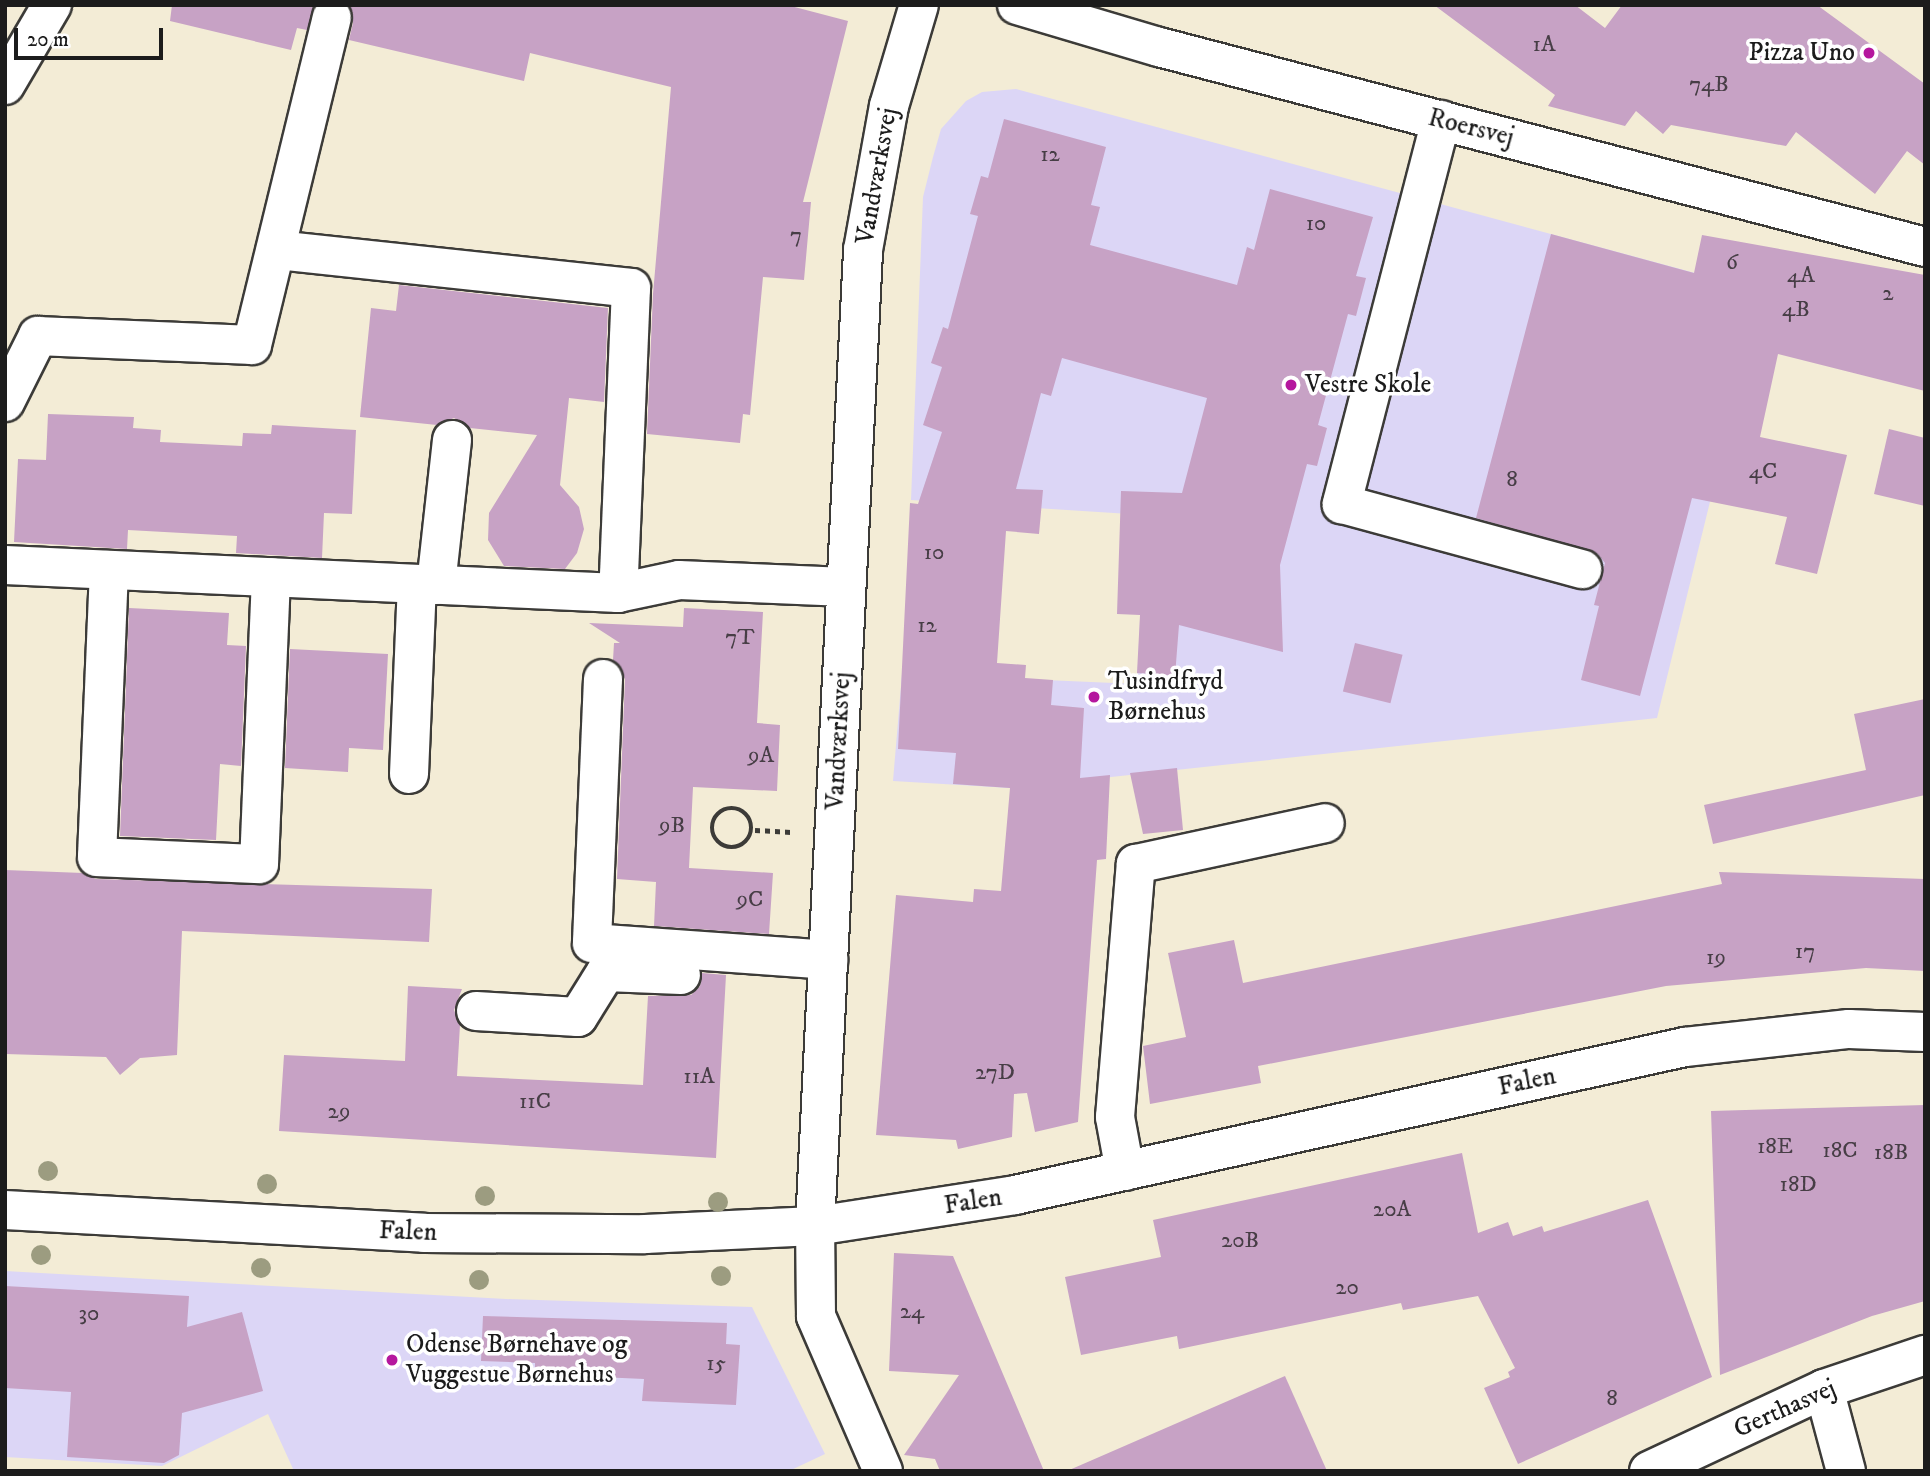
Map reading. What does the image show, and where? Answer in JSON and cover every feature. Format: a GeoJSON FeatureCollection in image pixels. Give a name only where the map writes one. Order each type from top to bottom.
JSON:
{"type":"FeatureCollection","features":[{"type":"Feature","properties":{"kind":"street"},"geometry":{"type":"LineString","coordinates":[[5,85],[52,5]]}},
{"type":"Feature","properties":{"kind":"street","name":"Vandværksvej"},"geometry":{"type":"LineString","coordinates":[[883,1471],[816,1316],[815,1226],[863,250],[889,106],[919,5]]}},
{"type":"Feature","properties":{"kind":"street","name":"Roersvej"},"geometry":{"type":"LineString","coordinates":[[1017,5],[1925,247]]}},
{"type":"Feature","properties":{"kind":"street"},"geometry":{"type":"LineString","coordinates":[[5,402],[38,336],[252,345],[332,18]]}},
{"type":"Feature","properties":{"kind":"street"},"geometry":{"type":"LineString","coordinates":[[1441,120],[1342,504],[1582,569]]}},
{"type":"Feature","properties":{"kind":"street"},"geometry":{"type":"LineString","coordinates":[[276,250],[631,288],[618,593]]}},
{"type":"Feature","properties":{"kind":"street"},"geometry":{"type":"LineString","coordinates":[[409,774],[427,585],[452,440]]}},
{"type":"Feature","properties":{"kind":"street"},"geometry":{"type":"LineString","coordinates":[[5,565],[618,593],[679,580],[846,587]]}},
{"type":"Feature","properties":{"kind":"street"},"geometry":{"type":"LineString","coordinates":[[109,570],[97,857],[232,863],[259,864],[271,577]]}},
{"type":"Feature","properties":{"kind":"street"},"geometry":{"type":"LineString","coordinates":[[603,678],[592,943],[827,970]]}},
{"type":"Feature","properties":{"kind":"street"},"geometry":{"type":"LineString","coordinates":[[1125,1171],[1115,1117],[1136,864],[1325,822]]}},
{"type":"Feature","properties":{"kind":"street"},"geometry":{"type":"LineString","coordinates":[[476,1011],[578,1017],[606,972],[827,970]]}},
{"type":"Feature","properties":{"kind":"street","name":"Falen"},"geometry":{"type":"LineString","coordinates":[[5,1210],[424,1233],[645,1234],[815,1226],[1015,1195],[1685,1047],[1849,1029],[1925,1032]]}},
{"type":"Feature","properties":{"kind":"street","name":"Gerthasvej"},"geometry":{"type":"LineString","coordinates":[[1649,1471],[1824,1389],[1925,1355]]}},
{"type":"Feature","properties":{"kind":"street"},"geometry":{"type":"LineString","coordinates":[[1824,1389],[1846,1471]]}},
{"type":"Feature","properties":{"kind":"path"},"geometry":{"type":"LineString","coordinates":[[733,811],[750,815],[755,830],[750,843],[731,846],[712,841],[711,819],[716,813],[733,811]]}},
{"type":"Feature","properties":{"kind":"shaded area","name":"Vestre Skole"},"geometry":{"type":"Polygon","coordinates":[[[1016,89],[1695,273],[1719,465],[1657,718],[1010,788],[893,781],[902,674],[1137,684],[1145,515],[911,500],[923,197],[933,157],[941,129],[966,101],[982,92],[1016,89]]]}},
{"type":"Feature","properties":{"kind":"shaded area","name":"Odense Børnehave og Vuggestue Børnehus"},"geometry":{"type":"Polygon","coordinates":[[[5,1271],[506,1299],[752,1307],[825,1454],[789,1471],[294,1471],[268,1414],[162,1466],[5,1457],[5,1271]]]}},
{"type":"Feature","properties":{"kind":"building"},"geometry":{"type":"Polygon","coordinates":[[[172,5],[315,5],[307,30],[297,28],[291,50],[170,21],[172,5]]]}},
{"type":"Feature","properties":{"kind":"building"},"geometry":{"type":"Polygon","coordinates":[[[349,5],[787,5],[848,21],[803,202],[811,202],[804,280],[763,277],[750,415],[743,414],[740,443],[647,434],[653,294],[671,87],[530,53],[524,81],[349,40],[353,23],[349,5]]]}},
{"type":"Feature","properties":{"kind":"building"},"geometry":{"type":"Polygon","coordinates":[[[1434,5],[1575,5],[1605,28],[1622,5],[1817,5],[1925,84],[1925,165],[1907,151],[1875,194],[1796,132],[1786,146],[1671,125],[1663,134],[1636,111],[1625,126],[1548,106],[1555,95],[1434,5]]]}},
{"type":"Feature","properties":{"kind":"building"},"geometry":{"type":"Polygon","coordinates":[[[1004,119],[1106,147],[1091,205],[1100,207],[1090,245],[1237,285],[1247,247],[1254,250],[1270,189],[1373,217],[1356,276],[1366,278],[1356,316],[1348,314],[1318,425],[1327,428],[1317,466],[1307,464],[1280,565],[1283,652],[1179,625],[1175,676],[1137,673],[1140,615],[1117,614],[1121,491],[1182,493],[1207,398],[1062,358],[1051,396],[1041,393],[1016,489],[1043,490],[1039,534],[1006,531],[997,663],[1026,665],[1025,678],[1053,680],[1051,705],[1084,708],[1080,778],[1110,775],[1106,859],[1097,860],[1078,1122],[1035,1132],[1027,1093],[1014,1094],[1012,1137],[958,1149],[956,1140],[876,1135],[896,895],[973,902],[974,889],[1001,891],[1010,788],[953,784],[956,753],[898,749],[910,503],[918,504],[942,432],[923,425],[942,367],[931,363],[943,327],[948,329],[978,216],[970,214],[981,176],[988,178],[1004,119]]]}},
{"type":"Feature","properties":{"kind":"building"},"geometry":{"type":"Polygon","coordinates":[[[1551,234],[1694,273],[1702,235],[1925,275],[1925,391],[1778,354],[1760,437],[1847,455],[1817,574],[1775,564],[1787,517],[1692,498],[1640,696],[1581,680],[1599,606],[1594,605],[1605,563],[1598,554],[1476,518],[1551,234]]]}},
{"type":"Feature","properties":{"kind":"building"},"geometry":{"type":"Polygon","coordinates":[[[399,285],[608,308],[604,402],[569,398],[560,485],[579,507],[584,529],[577,553],[565,569],[504,566],[488,540],[489,513],[537,435],[470,428],[454,418],[437,425],[360,417],[371,308],[396,311],[399,285]]]}},
{"type":"Feature","properties":{"kind":"building"},"geometry":{"type":"Polygon","coordinates":[[[48,414],[134,417],[133,428],[161,430],[160,442],[242,446],[243,433],[271,434],[272,425],[356,430],[352,514],[324,513],[322,558],[236,553],[237,536],[128,530],[127,549],[14,542],[18,459],[46,460],[48,414]]]}},
{"type":"Feature","properties":{"kind":"building"},"geometry":{"type":"Polygon","coordinates":[[[1889,429],[1925,438],[1925,506],[1874,494],[1889,429]]]}},
{"type":"Feature","properties":{"kind":"building"},"geometry":{"type":"Polygon","coordinates":[[[129,608],[229,613],[227,645],[246,646],[241,766],[220,764],[216,840],[120,836],[129,608]]]}},
{"type":"Feature","properties":{"kind":"building"},"geometry":{"type":"Polygon","coordinates":[[[684,608],[763,612],[757,723],[780,725],[777,791],[693,787],[689,868],[773,873],[769,934],[654,926],[656,882],[617,879],[625,679],[613,660],[614,643],[620,643],[589,623],[683,627],[684,608]]]}},
{"type":"Feature","properties":{"kind":"building"},"geometry":{"type":"Polygon","coordinates":[[[1355,643],[1403,655],[1390,703],[1343,692],[1355,643]]]}},
{"type":"Feature","properties":{"kind":"building"},"geometry":{"type":"Polygon","coordinates":[[[290,649],[388,654],[383,750],[349,748],[348,772],[285,768],[290,649]]]}},
{"type":"Feature","properties":{"kind":"building"},"geometry":{"type":"Polygon","coordinates":[[[1925,699],[1925,795],[1713,844],[1704,805],[1866,770],[1854,714],[1925,699]]]}},
{"type":"Feature","properties":{"kind":"building"},"geometry":{"type":"Polygon","coordinates":[[[1177,768],[1183,830],[1143,834],[1130,773],[1177,768]]]}},
{"type":"Feature","properties":{"kind":"building"},"geometry":{"type":"Polygon","coordinates":[[[5,870],[83,873],[96,879],[432,889],[429,942],[182,931],[177,1055],[140,1058],[120,1075],[106,1057],[5,1054],[5,870]]]}},
{"type":"Feature","properties":{"kind":"building"},"geometry":{"type":"Polygon","coordinates":[[[1719,872],[1925,879],[1925,971],[1866,968],[1666,986],[1258,1066],[1261,1083],[1150,1104],[1143,1046],[1186,1037],[1168,953],[1234,940],[1243,983],[1722,884],[1719,872]]]}},
{"type":"Feature","properties":{"kind":"building"},"geometry":{"type":"Polygon","coordinates":[[[702,973],[726,975],[716,1158],[279,1131],[284,1055],[405,1061],[408,986],[462,989],[454,1010],[460,1025],[457,1076],[643,1085],[648,996],[691,995],[700,986],[702,973]]]}},
{"type":"Feature","properties":{"kind":"building"},"geometry":{"type":"Polygon","coordinates":[[[1925,1105],[1925,1301],[1872,1316],[1720,1375],[1711,1111],[1925,1105]]]}},
{"type":"Feature","properties":{"kind":"building"},"geometry":{"type":"Polygon","coordinates":[[[1462,1153],[1478,1233],[1508,1222],[1513,1236],[1542,1226],[1544,1232],[1648,1200],[1712,1377],[1518,1464],[1484,1388],[1510,1377],[1508,1372],[1515,1368],[1478,1296],[1403,1310],[1401,1303],[1179,1349],[1177,1336],[1081,1355],[1065,1277],[1161,1257],[1153,1220],[1462,1153]]]}},
{"type":"Feature","properties":{"kind":"building"},"geometry":{"type":"Polygon","coordinates":[[[894,1253],[953,1256],[1044,1471],[940,1471],[935,1459],[904,1455],[959,1375],[889,1371],[894,1253]]]}},
{"type":"Feature","properties":{"kind":"building"},"geometry":{"type":"Polygon","coordinates":[[[5,1286],[189,1296],[187,1327],[242,1312],[263,1391],[182,1413],[179,1455],[164,1463],[67,1457],[71,1392],[5,1388],[5,1286]]]}},
{"type":"Feature","properties":{"kind":"building"},"geometry":{"type":"Polygon","coordinates":[[[483,1316],[727,1323],[726,1344],[740,1345],[736,1405],[642,1401],[644,1379],[535,1374],[535,1363],[481,1361],[483,1316]]]}},
{"type":"Feature","properties":{"kind":"building"},"geometry":{"type":"Polygon","coordinates":[[[1285,1376],[1327,1471],[1067,1471],[1285,1376]]]}},
{"type":"Feature","properties":{"kind":"place","name":"Pizza Uno"},"geometry":{"type":"Point","coordinates":[1869,53]}},
{"type":"Feature","properties":{"kind":"place","name":"Vestre Skole"},"geometry":{"type":"Point","coordinates":[1291,385]}},
{"type":"Feature","properties":{"kind":"place","name":"Tusindfryd Børnehus"},"geometry":{"type":"Point","coordinates":[1094,697]}},
{"type":"Feature","properties":{"kind":"place","name":"Odense Børnehave og Vuggestue Børnehus"},"geometry":{"type":"Point","coordinates":[392,1360]}}]}
